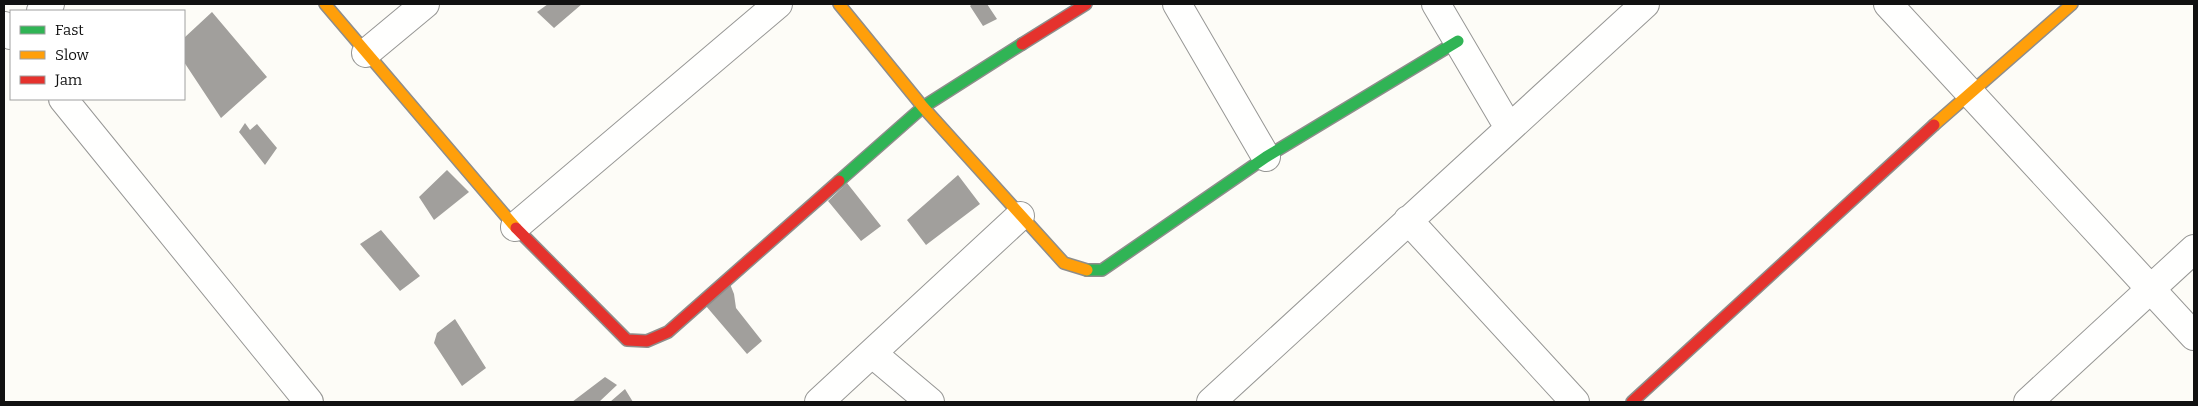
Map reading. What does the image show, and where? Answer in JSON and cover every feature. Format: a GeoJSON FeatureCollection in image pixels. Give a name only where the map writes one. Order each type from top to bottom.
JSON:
{"type":"FeatureCollection","features":[{"type":"Feature","properties":{"kind":"street"},"geometry":{"type":"LineString","coordinates":[[325,4],[515,227],[627,340],[646,342],[668,332],[923,106],[1086,4]]}},
{"type":"Feature","properties":{"kind":"street"},"geometry":{"type":"LineString","coordinates":[[366,53],[425,4]]}},
{"type":"Feature","properties":{"kind":"street"},"geometry":{"type":"LineString","coordinates":[[515,227],[778,4]]}},
{"type":"Feature","properties":{"kind":"street"},"geometry":{"type":"LineString","coordinates":[[839,4],[923,106],[1020,216],[1064,263],[1084,270],[1102,270],[1266,157],[1458,41]]}},
{"type":"Feature","properties":{"kind":"street"},"geometry":{"type":"LineString","coordinates":[[1177,4],[1266,157]]}},
{"type":"Feature","properties":{"kind":"street"},"geometry":{"type":"LineString","coordinates":[[1436,4],[1509,128]]}},
{"type":"Feature","properties":{"kind":"street"},"geometry":{"type":"LineString","coordinates":[[1211,402],[1645,4]]}},
{"type":"Feature","properties":{"kind":"street"},"geometry":{"type":"LineString","coordinates":[[1888,4],[2194,336]]}},
{"type":"Feature","properties":{"kind":"street"},"geometry":{"type":"LineString","coordinates":[[1632,402],[1970,92],[2072,4]]}},
{"type":"Feature","properties":{"kind":"street"},"geometry":{"type":"LineString","coordinates":[[64,100],[310,402]]}},
{"type":"Feature","properties":{"kind":"street"},"geometry":{"type":"LineString","coordinates":[[819,402],[1020,216]]}},
{"type":"Feature","properties":{"kind":"street"},"geometry":{"type":"LineString","coordinates":[[1408,220],[1575,402]]}},
{"type":"Feature","properties":{"kind":"street"},"geometry":{"type":"LineString","coordinates":[[2028,402],[2194,250]]}},
{"type":"Feature","properties":{"kind":"street"},"geometry":{"type":"LineString","coordinates":[[873,354],[930,402]]}},
{"type":"Feature","properties":{"kind":"building"},"geometry":{"type":"Polygon","coordinates":[[[548,4],[582,4],[554,28],[537,12],[548,4]]]}},
{"type":"Feature","properties":{"kind":"building"},"geometry":{"type":"Polygon","coordinates":[[[972,4],[987,4],[997,19],[983,26],[970,6],[972,4]]]}},
{"type":"Feature","properties":{"kind":"building"},"geometry":{"type":"Polygon","coordinates":[[[212,12],[267,77],[221,118],[185,64],[185,37],[212,12]]]}},
{"type":"Feature","properties":{"kind":"building"},"geometry":{"type":"Polygon","coordinates":[[[245,123],[250,130],[257,124],[277,148],[265,165],[239,132],[245,123]]]}},
{"type":"Feature","properties":{"kind":"building"},"geometry":{"type":"Polygon","coordinates":[[[447,170],[469,192],[434,220],[419,197],[447,170]]]}},
{"type":"Feature","properties":{"kind":"building"},"geometry":{"type":"Polygon","coordinates":[[[958,175],[980,204],[926,245],[907,220],[958,175]]]}},
{"type":"Feature","properties":{"kind":"building"},"geometry":{"type":"Polygon","coordinates":[[[847,183],[881,226],[861,241],[828,201],[847,183]]]}},
{"type":"Feature","properties":{"kind":"building"},"geometry":{"type":"Polygon","coordinates":[[[381,230],[420,276],[400,291],[360,244],[381,230]]]}},
{"type":"Feature","properties":{"kind":"building"},"geometry":{"type":"Polygon","coordinates":[[[730,284],[736,308],[762,341],[747,354],[706,306],[730,284]]]}},
{"type":"Feature","properties":{"kind":"building"},"geometry":{"type":"Polygon","coordinates":[[[455,319],[486,368],[462,386],[434,343],[437,333],[455,319]]]}},
{"type":"Feature","properties":{"kind":"building"},"geometry":{"type":"Polygon","coordinates":[[[605,377],[617,385],[599,402],[572,402],[605,377]]]}},
{"type":"Feature","properties":{"kind":"building"},"geometry":{"type":"Polygon","coordinates":[[[625,389],[633,402],[610,402],[625,389]]]}},
{"type":"Feature","properties":{"kind":"traffic: fast"},"geometry":{"type":"LineString","coordinates":[[1087,270],[1102,270],[1266,157],[1458,41]]}},
{"type":"Feature","properties":{"kind":"traffic: fast"},"geometry":{"type":"LineString","coordinates":[[839,181],[923,107],[1022,44]]}},
{"type":"Feature","properties":{"kind":"traffic: slow"},"geometry":{"type":"LineString","coordinates":[[325,4],[516,228]]}},
{"type":"Feature","properties":{"kind":"traffic: slow"},"geometry":{"type":"LineString","coordinates":[[839,4],[923,107],[1064,263],[1087,270]]}},
{"type":"Feature","properties":{"kind":"traffic: slow"},"geometry":{"type":"LineString","coordinates":[[1934,125],[2072,4]]}},
{"type":"Feature","properties":{"kind":"traffic: jam"},"geometry":{"type":"LineString","coordinates":[[1022,44],[1086,4]]}},
{"type":"Feature","properties":{"kind":"traffic: jam"},"geometry":{"type":"LineString","coordinates":[[1632,402],[1934,125]]}},
{"type":"Feature","properties":{"kind":"traffic: jam"},"geometry":{"type":"LineString","coordinates":[[516,228],[627,340],[647,341],[668,332],[839,181]]}}]}
